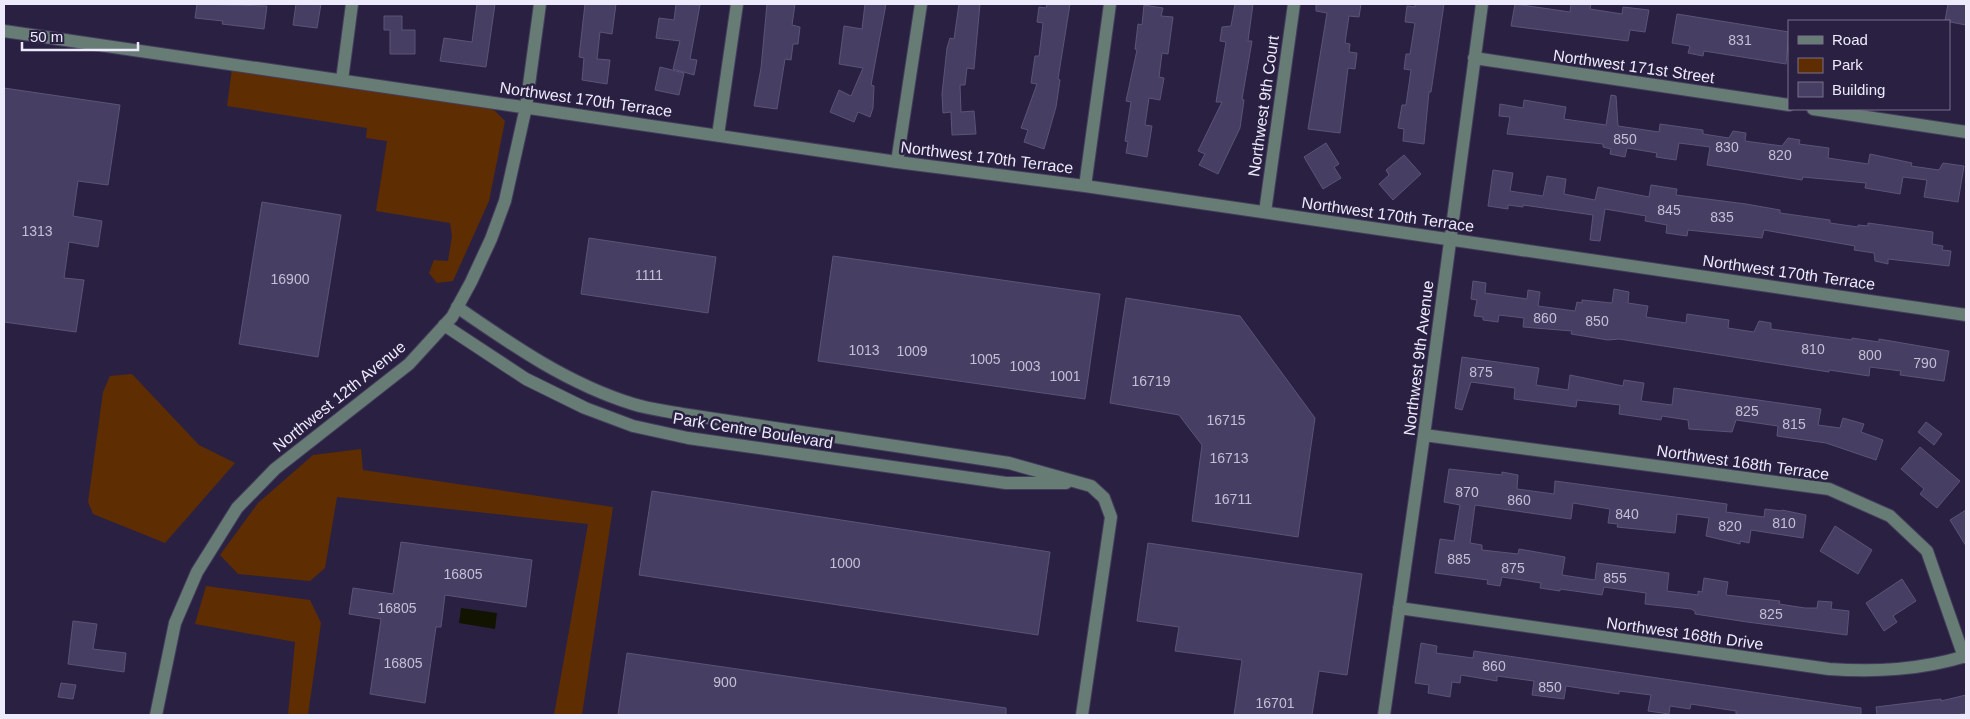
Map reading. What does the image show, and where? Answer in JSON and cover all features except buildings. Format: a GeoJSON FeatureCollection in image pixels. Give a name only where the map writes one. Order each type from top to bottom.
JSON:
{"type":"FeatureCollection","features":[{"type":"Feature","properties":{"kind":"street"},"geometry":{"type":"LineString","coordinates":[[342,80],[352,4]]}},
{"type":"Feature","properties":{"kind":"street","name":"Northwest 12th Avenue"},"geometry":{"type":"LineString","coordinates":[[156,715],[175,623],[197,572],[237,508],[275,469],[409,364],[458,307],[491,239],[505,201],[526,106],[540,4]]}},
{"type":"Feature","properties":{"kind":"street"},"geometry":{"type":"LineString","coordinates":[[718,135],[737,4]]}},
{"type":"Feature","properties":{"kind":"street"},"geometry":{"type":"LineString","coordinates":[[897,162],[921,4]]}},
{"type":"Feature","properties":{"kind":"street"},"geometry":{"type":"LineString","coordinates":[[1085,186],[1110,4]]}},
{"type":"Feature","properties":{"kind":"street","name":"Northwest 9th Court"},"geometry":{"type":"LineString","coordinates":[[1265,212],[1294,4]]}},
{"type":"Feature","properties":{"kind":"street","name":"Northwest 9th Avenue"},"geometry":{"type":"LineString","coordinates":[[1384,715],[1482,4]]}},
{"type":"Feature","properties":{"kind":"street","name":"Northwest 170th Terrace"},"geometry":{"type":"LineString","coordinates":[[4,31],[526,106],[897,162],[1085,186],[1966,315]]}},
{"type":"Feature","properties":{"kind":"street","name":"Northwest 171st Street"},"geometry":{"type":"LineString","coordinates":[[1474,58],[1788,105]]}},
{"type":"Feature","properties":{"kind":"street"},"geometry":{"type":"LineString","coordinates":[[1820,110],[1966,132]]}},
{"type":"Feature","properties":{"kind":"street","name":"Park Centre Boulevard"},"geometry":{"type":"LineString","coordinates":[[458,307],[512,344],[558,372],[605,394],[635,405],[772,428],[1009,462],[1091,486],[1104,498],[1111,517],[1082,715]]}},
{"type":"Feature","properties":{"kind":"street","name":"Park Centre Boulevard"},"geometry":{"type":"LineString","coordinates":[[444,325],[526,379],[585,408],[633,426],[688,438],[1006,483],[1082,483]]}},
{"type":"Feature","properties":{"kind":"street"},"geometry":{"type":"LineString","coordinates":[[633,426],[635,405]]}},
{"type":"Feature","properties":{"kind":"street"},"geometry":{"type":"LineString","coordinates":[[769,449],[772,428]]}},
{"type":"Feature","properties":{"kind":"street","name":"Northwest 168th Terrace"},"geometry":{"type":"LineString","coordinates":[[1424,435],[1829,489],[1890,516],[1927,551],[1965,657]]}},
{"type":"Feature","properties":{"kind":"street"},"geometry":{"type":"LineString","coordinates":[[1006,483],[1009,462]]}},
{"type":"Feature","properties":{"kind":"street","name":"Northwest 168th Drive"},"geometry":{"type":"LineString","coordinates":[[1399,608],[1829,670],[1874,672],[1917,668],[1965,657]]}},
{"type":"Feature","properties":{"kind":"green space"},"geometry":{"type":"Polygon","coordinates":[[[232,69],[487,107],[495,111],[505,121],[489,201],[453,281],[437,283],[429,273],[434,260],[448,261],[452,236],[450,223],[376,211],[387,141],[366,138],[367,128],[227,106],[232,69]]]}},
{"type":"Feature","properties":{"kind":"green space"},"geometry":{"type":"Polygon","coordinates":[[[132,374],[199,445],[235,463],[165,543],[93,514],[88,502],[103,392],[110,376],[132,374]]]}},
{"type":"Feature","properties":{"kind":"green space"},"geometry":{"type":"Polygon","coordinates":[[[361,449],[363,470],[613,507],[582,715],[554,715],[588,524],[337,497],[325,568],[310,581],[238,574],[220,555],[258,503],[313,455],[361,449]]]}},
{"type":"Feature","properties":{"kind":"green space"},"geometry":{"type":"Polygon","coordinates":[[[206,586],[310,600],[321,623],[308,715],[288,715],[295,642],[195,624],[206,586]]]}},
{"type":"Feature","properties":{"kind":"shaded area"},"geometry":{"type":"Polygon","coordinates":[[[461,608],[497,613],[495,629],[459,623],[461,608]]]}}]}
